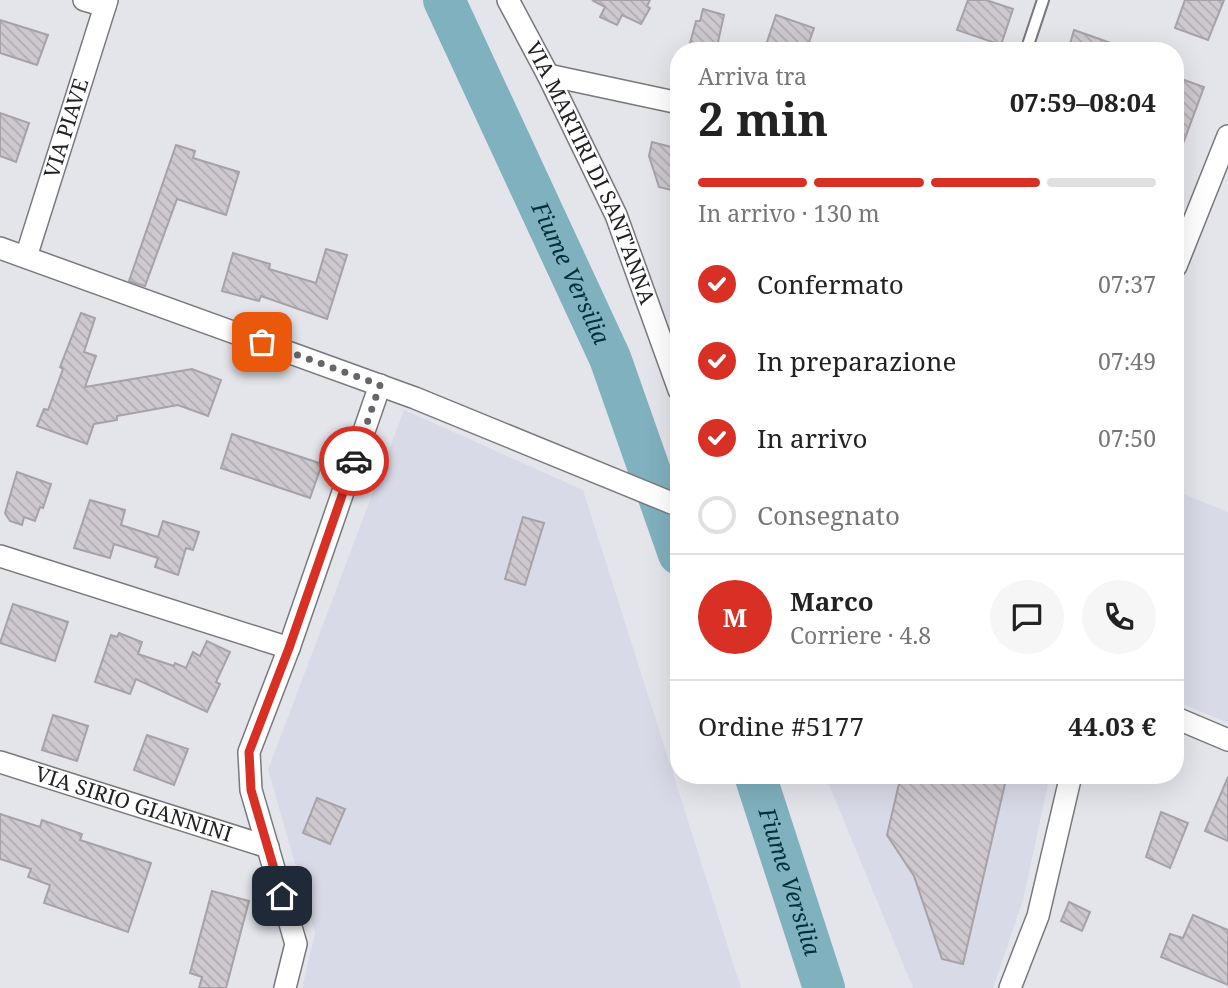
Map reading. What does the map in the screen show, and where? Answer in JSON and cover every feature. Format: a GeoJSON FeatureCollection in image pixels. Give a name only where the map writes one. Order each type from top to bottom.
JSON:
{"type":"FeatureCollection","features":[{"type":"Feature","properties":{"kind":"street"},"geometry":{"type":"LineString","coordinates":[[84,0],[106,3]]}},
{"type":"Feature","properties":{"kind":"street","name":"VIA MARTIRI DI SANT'ANNA"},"geometry":{"type":"LineString","coordinates":[[508,0],[616,215],[670,365]]}},
{"type":"Feature","properties":{"kind":"street","name":"VIA PIAVE"},"geometry":{"type":"LineString","coordinates":[[26,257],[106,3]]}},
{"type":"Feature","properties":{"kind":"street"},"geometry":{"type":"LineString","coordinates":[[548,75],[670,101]]}},
{"type":"Feature","properties":{"kind":"street"},"geometry":{"type":"LineString","coordinates":[[1184,230],[1228,136]]}},
{"type":"Feature","properties":{"kind":"street"},"geometry":{"type":"LineString","coordinates":[[0,248],[380,385],[670,502]]}},
{"type":"Feature","properties":{"kind":"street"},"geometry":{"type":"LineString","coordinates":[[285,988],[296,944],[251,790],[249,752],[289,648],[380,385]]}},
{"type":"Feature","properties":{"kind":"street"},"geometry":{"type":"LineString","coordinates":[[0,556],[289,648]]}},
{"type":"Feature","properties":{"kind":"street"},"geometry":{"type":"LineString","coordinates":[[1184,721],[1228,740]]}},
{"type":"Feature","properties":{"kind":"street","name":"VIA SIRIO GIANNINI"},"geometry":{"type":"LineString","coordinates":[[0,762],[268,847]]}},
{"type":"Feature","properties":{"kind":"street"},"geometry":{"type":"LineString","coordinates":[[1010,988],[1038,916],[1068,784]]}},
{"type":"Feature","properties":{"kind":"lane"},"geometry":{"type":"LineString","coordinates":[[1029,42],[1042,0]]}},
{"type":"Feature","properties":{"kind":"shaded area"},"geometry":{"type":"Polygon","coordinates":[[[404,410],[583,490],[670,764],[670,784],[676,784],[741,988],[302,988],[315,933],[268,770],[404,410]]]}},
{"type":"Feature","properties":{"kind":"shaded area"},"geometry":{"type":"Polygon","coordinates":[[[1184,494],[1228,512],[1228,723],[1184,704],[1184,494]]]}},
{"type":"Feature","properties":{"kind":"shaded area"},"geometry":{"type":"Polygon","coordinates":[[[829,784],[1048,784],[1023,900],[993,988],[913,988],[829,784]]]}},
{"type":"Feature","properties":{"kind":"building"},"geometry":{"type":"Polygon","coordinates":[[[592,0],[650,0],[647,6],[650,8],[641,24],[622,15],[617,25],[600,17],[605,7],[592,0]]]}},
{"type":"Feature","properties":{"kind":"building"},"geometry":{"type":"Polygon","coordinates":[[[968,0],[986,0],[1013,9],[1002,42],[992,42],[957,30],[968,0]]]}},
{"type":"Feature","properties":{"kind":"building"},"geometry":{"type":"Polygon","coordinates":[[[1185,0],[1224,0],[1208,40],[1175,28],[1185,0]]]}},
{"type":"Feature","properties":{"kind":"building"},"geometry":{"type":"Polygon","coordinates":[[[703,9],[724,15],[718,42],[690,42],[696,21],[700,21],[703,9]]]}},
{"type":"Feature","properties":{"kind":"building"},"geometry":{"type":"Polygon","coordinates":[[[776,15],[814,28],[809,42],[767,42],[776,15]]]}},
{"type":"Feature","properties":{"kind":"building"},"geometry":{"type":"Polygon","coordinates":[[[0,20],[48,35],[37,65],[0,53],[0,20]]]}},
{"type":"Feature","properties":{"kind":"building"},"geometry":{"type":"Polygon","coordinates":[[[1074,30],[1108,42],[1071,42],[1074,30]]]}},
{"type":"Feature","properties":{"kind":"building"},"geometry":{"type":"Polygon","coordinates":[[[1184,80],[1204,87],[1184,141],[1184,80]]]}},
{"type":"Feature","properties":{"kind":"building"},"geometry":{"type":"Polygon","coordinates":[[[0,113],[29,123],[16,162],[0,156],[0,113]]]}},
{"type":"Feature","properties":{"kind":"building"},"geometry":{"type":"Polygon","coordinates":[[[652,142],[670,147],[670,190],[659,187],[649,156],[652,142]]]}},
{"type":"Feature","properties":{"kind":"building"},"geometry":{"type":"Polygon","coordinates":[[[176,145],[195,151],[193,158],[239,172],[226,215],[177,199],[145,286],[129,281],[176,145]]]}},
{"type":"Feature","properties":{"kind":"building"},"geometry":{"type":"Polygon","coordinates":[[[326,249],[347,255],[327,319],[261,296],[259,301],[222,291],[233,253],[270,264],[269,269],[316,283],[326,249]]]}},
{"type":"Feature","properties":{"kind":"building"},"geometry":{"type":"Polygon","coordinates":[[[81,313],[95,318],[84,352],[96,356],[85,387],[192,369],[221,380],[208,416],[178,405],[117,416],[117,420],[94,424],[87,444],[37,426],[44,409],[48,410],[63,369],[60,367],[81,313]]]}},
{"type":"Feature","properties":{"kind":"building"},"geometry":{"type":"Polygon","coordinates":[[[232,434],[322,464],[310,498],[221,468],[232,434]]]}},
{"type":"Feature","properties":{"kind":"building"},"geometry":{"type":"Polygon","coordinates":[[[17,472],[51,484],[43,508],[40,507],[35,521],[24,517],[22,525],[10,521],[5,513],[17,472]]]}},
{"type":"Feature","properties":{"kind":"building"},"geometry":{"type":"Polygon","coordinates":[[[90,500],[125,510],[121,525],[158,537],[163,521],[199,532],[193,550],[186,548],[178,575],[155,567],[158,558],[114,544],[110,558],[74,548],[90,500]]]}},
{"type":"Feature","properties":{"kind":"building"},"geometry":{"type":"Polygon","coordinates":[[[523,517],[544,523],[525,585],[505,579],[523,517]]]}},
{"type":"Feature","properties":{"kind":"building"},"geometry":{"type":"Polygon","coordinates":[[[13,604],[68,622],[55,661],[0,643],[13,604]]]}},
{"type":"Feature","properties":{"kind":"building"},"geometry":{"type":"Polygon","coordinates":[[[119,633],[142,642],[138,654],[174,666],[175,663],[186,668],[193,652],[200,656],[207,641],[230,652],[216,682],[220,684],[207,712],[136,679],[130,694],[95,682],[111,635],[117,637],[119,633]]]}},
{"type":"Feature","properties":{"kind":"building"},"geometry":{"type":"Polygon","coordinates":[[[53,715],[88,726],[77,761],[42,750],[53,715]]]}},
{"type":"Feature","properties":{"kind":"building"},"geometry":{"type":"Polygon","coordinates":[[[147,735],[188,749],[174,785],[134,770],[147,735]]]}},
{"type":"Feature","properties":{"kind":"building"},"geometry":{"type":"Polygon","coordinates":[[[1228,777],[1228,841],[1205,831],[1228,777]]]}},
{"type":"Feature","properties":{"kind":"building"},"geometry":{"type":"Polygon","coordinates":[[[899,784],[1005,784],[963,964],[942,959],[914,876],[887,835],[899,784]]]}},
{"type":"Feature","properties":{"kind":"building"},"geometry":{"type":"Polygon","coordinates":[[[317,798],[345,809],[330,844],[303,833],[317,798]]]}},
{"type":"Feature","properties":{"kind":"building"},"geometry":{"type":"Polygon","coordinates":[[[1161,812],[1188,823],[1170,868],[1146,857],[1161,812]]]}},
{"type":"Feature","properties":{"kind":"building"},"geometry":{"type":"Polygon","coordinates":[[[0,814],[40,827],[42,820],[82,834],[80,840],[151,863],[128,932],[44,903],[50,885],[28,877],[31,869],[0,859],[0,814]]]}},
{"type":"Feature","properties":{"kind":"building"},"geometry":{"type":"Polygon","coordinates":[[[212,891],[249,901],[226,988],[199,988],[202,977],[190,973],[212,891]]]}},
{"type":"Feature","properties":{"kind":"building"},"geometry":{"type":"Polygon","coordinates":[[[1069,902],[1090,912],[1082,931],[1061,921],[1069,902]]]}},
{"type":"Feature","properties":{"kind":"building"},"geometry":{"type":"Polygon","coordinates":[[[1193,915],[1228,930],[1228,985],[1161,957],[1170,934],[1183,938],[1193,915]]]}},
{"type":"Feature","properties":{"kind":"waterway","name":"Fiume Versilia"},"geometry":{"type":"LineString","coordinates":[[444,0],[610,358],[670,528]]}},
{"type":"Feature","properties":{"kind":"waterway","name":"Fiume Versilia"},"geometry":{"type":"LineString","coordinates":[[758,784],[824,988]]}},
{"type":"Feature","properties":{"kind":"way so far"},"geometry":{"type":"LineString","coordinates":[[262,342],[380,385],[354,461]]}},
{"type":"Feature","properties":{"kind":"route"},"geometry":{"type":"LineString","coordinates":[[282,896],[251,790],[249,752],[289,648],[354,461]]}}]}
